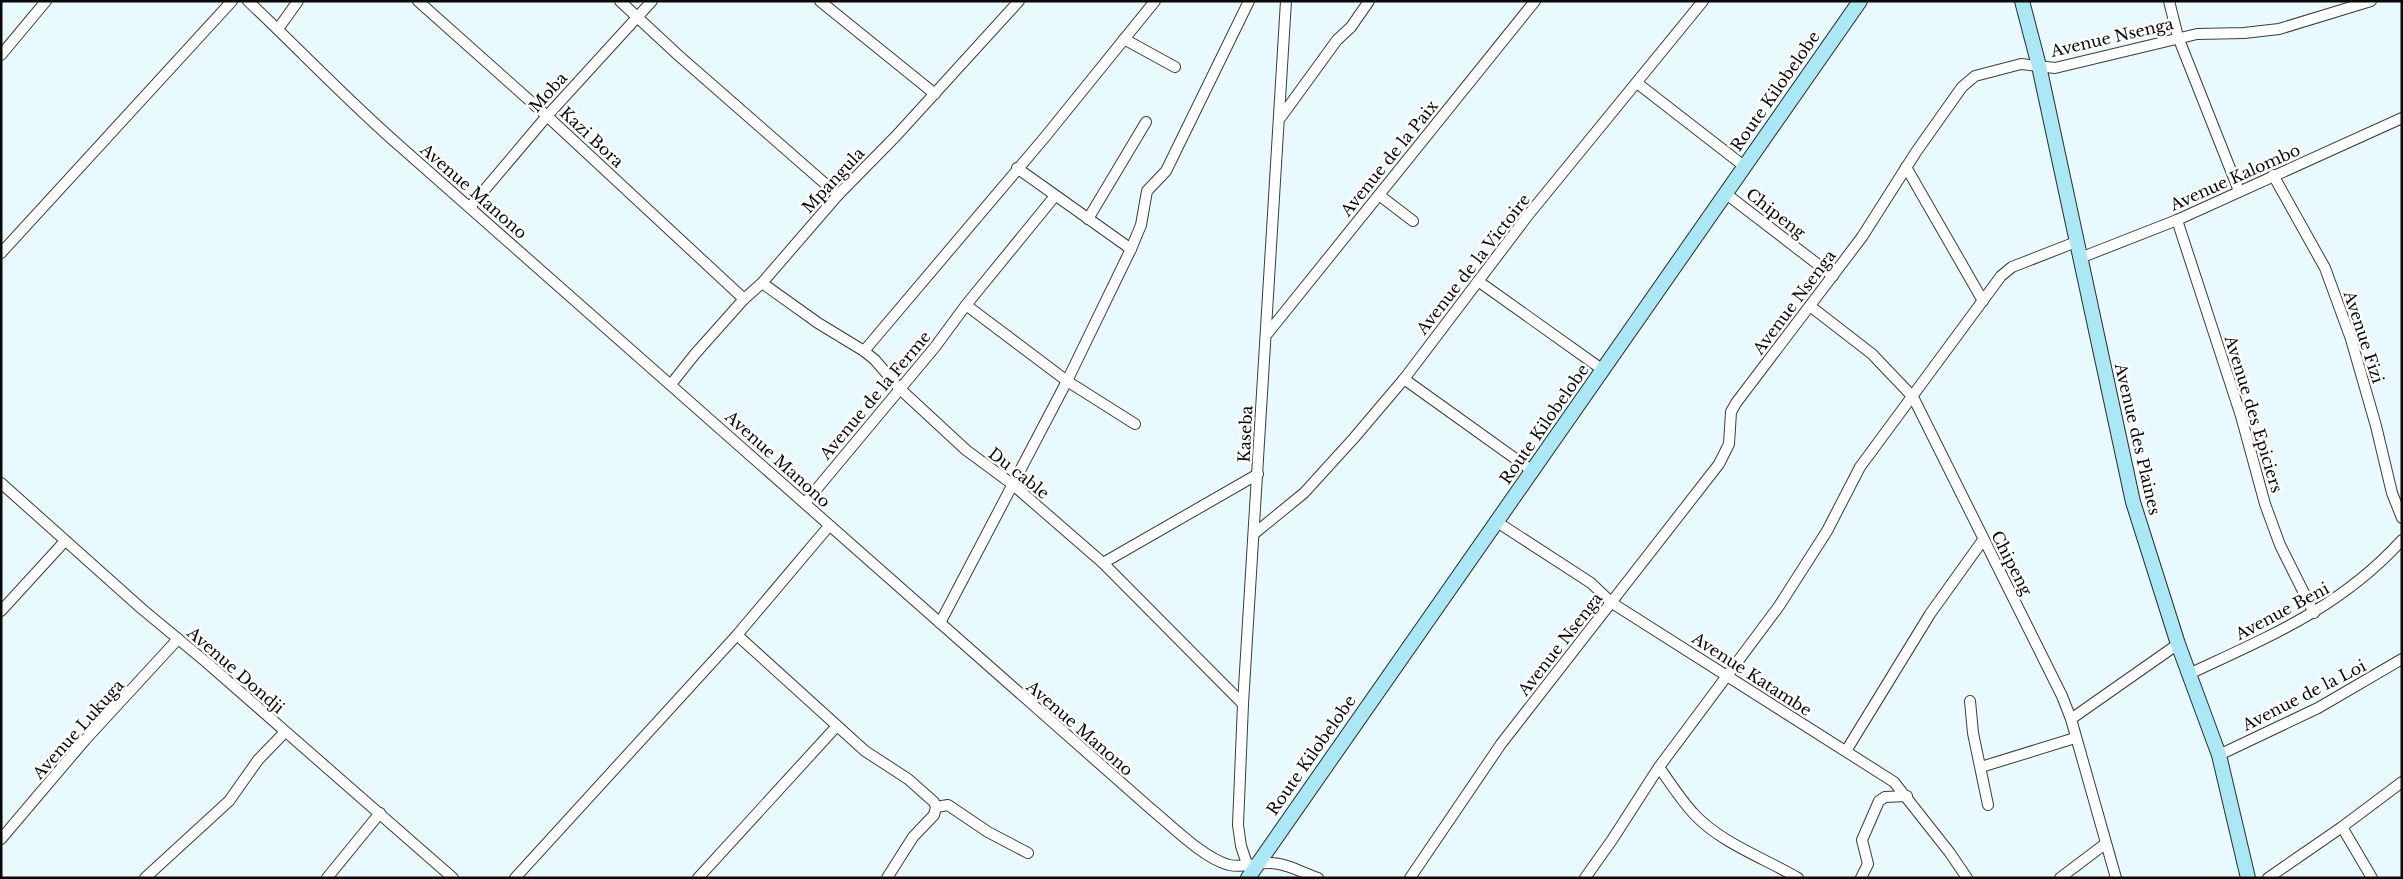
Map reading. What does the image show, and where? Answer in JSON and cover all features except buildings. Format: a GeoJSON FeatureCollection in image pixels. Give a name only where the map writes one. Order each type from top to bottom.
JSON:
{"type":"FeatureCollection","features":[{"type":"Feature","properties":{"kind":"street"},"geometry":{"type":"LineString","coordinates":[[1,55],[46,1]]}},
{"type":"Feature","properties":{"kind":"street"},"geometry":{"type":"LineString","coordinates":[[1,253],[232,1]]}},
{"type":"Feature","properties":{"kind":"street","name":"Avenue Manono"},"geometry":{"type":"LineString","coordinates":[[248,1],[401,147],[672,383],[829,526],[1192,843],[1221,862],[1250,870],[1279,864],[1318,878]]}},
{"type":"Feature","properties":{"kind":"street"},"geometry":{"type":"LineString","coordinates":[[278,29],[298,1]]}},
{"type":"Feature","properties":{"kind":"street","name":"Kazi Bora"},"geometry":{"type":"LineString","coordinates":[[418,1],[547,116],[744,299]]}},
{"type":"Feature","properties":{"kind":"street"},"geometry":{"type":"LineString","coordinates":[[620,1],[838,195]]}},
{"type":"Feature","properties":{"kind":"street","name":"Moba"},"geometry":{"type":"LineString","coordinates":[[470,207],[547,116],[652,1]]}},
{"type":"Feature","properties":{"kind":"street"},"geometry":{"type":"LineString","coordinates":[[820,1],[935,94]]}},
{"type":"Feature","properties":{"kind":"street","name":"Mpangula"},"geometry":{"type":"LineString","coordinates":[[672,383],[744,299],[762,283],[838,195],[935,94],[1019,1]]}},
{"type":"Feature","properties":{"kind":"street"},"geometry":{"type":"LineString","coordinates":[[864,351],[1155,1]]}},
{"type":"Feature","properties":{"kind":"street"},"geometry":{"type":"LineString","coordinates":[[940,623],[1066,381],[1131,249],[1141,225],[1147,192],[1166,170],[1249,1]]}},
{"type":"Feature","properties":{"kind":"street","name":"Kaseba"},"geometry":{"type":"LineString","coordinates":[[1250,870],[1241,846],[1238,824],[1243,704],[1255,533],[1286,1]]}},
{"type":"Feature","properties":{"kind":"street"},"geometry":{"type":"LineString","coordinates":[[1280,118],[1337,40],[1351,26],[1369,1]]}},
{"type":"Feature","properties":{"kind":"street","name":"Avenue de la Paix"},"geometry":{"type":"LineString","coordinates":[[1266,334],[1535,1]]}},
{"type":"Feature","properties":{"kind":"street","name":"Avenue de la Victoire"},"geometry":{"type":"LineString","coordinates":[[1255,533],[1269,523],[1322,474],[1404,379],[1530,214],[1703,1]]}},
{"type":"Feature","properties":{"kind":"street","name":"Route Kilobelobe"},"geometry":{"type":"LineString","coordinates":[[1250,870],[1497,522],[1725,192],[1860,1]]}},
{"type":"Feature","properties":{"kind":"street","name":"Avenue des Plaines"},"geometry":{"type":"LineString","coordinates":[[2022,1],[2038,66],[2133,502],[2178,644],[2219,755],[2248,878]]}},
{"type":"Feature","properties":{"kind":"street"},"geometry":{"type":"LineString","coordinates":[[2169,1],[2178,37],[2238,191]]}},
{"type":"Feature","properties":{"kind":"street","name":"Avenue Nsenga"},"geometry":{"type":"LineString","coordinates":[[1410,878],[1501,744],[1612,603],[1677,516],[1720,464],[1729,444],[1733,407],[1872,223],[1906,167],[1962,87],[1971,78],[1985,72],[2021,64],[2055,68],[2178,37],[2279,29],[2371,1]]}},
{"type":"Feature","properties":{"kind":"street"},"geometry":{"type":"LineString","coordinates":[[1124,39],[1175,67]]}},
{"type":"Feature","properties":{"kind":"street","name":"Chipeng"},"geometry":{"type":"LineString","coordinates":[[1637,83],[1744,166]]}},
{"type":"Feature","properties":{"kind":"street","name":"Avenue Kalombo"},"geometry":{"type":"LineString","coordinates":[[2080,258],[2177,220],[2402,118]]}},
{"type":"Feature","properties":{"kind":"street"},"geometry":{"type":"LineString","coordinates":[[1088,219],[1146,122]]}},
{"type":"Feature","properties":{"kind":"street"},"geometry":{"type":"LineString","coordinates":[[1906,167],[1983,301]]}},
{"type":"Feature","properties":{"kind":"street"},"geometry":{"type":"LineString","coordinates":[[1017,168],[1131,249]]}},
{"type":"Feature","properties":{"kind":"street","name":"Avenue Fizi"},"geometry":{"type":"LineString","coordinates":[[2274,175],[2326,268],[2376,426],[2392,494],[2402,518]]}},
{"type":"Feature","properties":{"kind":"street","name":"Chipeng"},"geometry":{"type":"LineString","coordinates":[[1725,192],[1832,276]]}},
{"type":"Feature","properties":{"kind":"street"},"geometry":{"type":"LineString","coordinates":[[1379,195],[1413,221]]}},
{"type":"Feature","properties":{"kind":"street","name":"Avenue de la Ferme"},"geometry":{"type":"LineString","coordinates":[[805,503],[935,347],[966,305],[1055,196]]}},
{"type":"Feature","properties":{"kind":"street","name":"Avenue des Epiciers"},"geometry":{"type":"LineString","coordinates":[[2177,220],[2241,416],[2266,504],[2280,545],[2314,613]]}},
{"type":"Feature","properties":{"kind":"street"},"geometry":{"type":"LineString","coordinates":[[1585,878],[1659,767],[1779,606],[1827,531],[1860,467],[1983,301],[2008,270],[2076,242]]}},
{"type":"Feature","properties":{"kind":"street"},"geometry":{"type":"LineString","coordinates":[[1478,282],[1603,370]]}},
{"type":"Feature","properties":{"kind":"street","name":"Du cable"},"geometry":{"type":"LineString","coordinates":[[762,283],[818,323],[864,351],[899,388],[970,453],[1012,484],[1103,563],[1243,704]]}},
{"type":"Feature","properties":{"kind":"street"},"geometry":{"type":"LineString","coordinates":[[966,305],[1066,381],[1135,424]]}},
{"type":"Feature","properties":{"kind":"street","name":"Chipeng"},"geometry":{"type":"LineString","coordinates":[[1810,306],[1872,354],[1913,396],[1961,490],[1983,540],[2033,636],[2070,719],[2116,878]]}},
{"type":"Feature","properties":{"kind":"street"},"geometry":{"type":"LineString","coordinates":[[1404,379],[1532,470]]}},
{"type":"Feature","properties":{"kind":"street"},"geometry":{"type":"LineString","coordinates":[[1103,563],[1258,474]]}},
{"type":"Feature","properties":{"kind":"street","name":"Avenue Dondji"},"geometry":{"type":"LineString","coordinates":[[1,483],[65,541],[453,878]]}},
{"type":"Feature","properties":{"kind":"street","name":"Avenue Katambe"},"geometry":{"type":"LineString","coordinates":[[1497,522],[1590,583],[1612,603],[1894,782],[1907,796],[1967,878]]}},
{"type":"Feature","properties":{"kind":"street"},"geometry":{"type":"LineString","coordinates":[[521,876],[737,634],[829,526]]}},
{"type":"Feature","properties":{"kind":"street"},"geometry":{"type":"LineString","coordinates":[[1846,751],[1930,614],[1983,540]]}},
{"type":"Feature","properties":{"kind":"street","name":"Avenue Beni"},"geometry":{"type":"LineString","coordinates":[[2189,674],[2270,638],[2314,613],[2347,592],[2402,540]]}},
{"type":"Feature","properties":{"kind":"street"},"geometry":{"type":"LineString","coordinates":[[1,611],[65,541]]}},
{"type":"Feature","properties":{"kind":"street"},"geometry":{"type":"LineString","coordinates":[[737,634],[836,727],[865,751],[908,779],[932,800],[936,807],[932,818],[913,837],[886,878]]}},
{"type":"Feature","properties":{"kind":"street","name":"Avenue Lukuga"},"geometry":{"type":"LineString","coordinates":[[1,838],[86,740],[178,639]]}},
{"type":"Feature","properties":{"kind":"street"},"geometry":{"type":"LineString","coordinates":[[2070,719],[2178,644]]}},
{"type":"Feature","properties":{"kind":"street","name":"Avenue de la Loi"},"geometry":{"type":"LineString","coordinates":[[2219,755],[2318,708],[2402,659]]}},
{"type":"Feature","properties":{"kind":"street"},"geometry":{"type":"LineString","coordinates":[[1970,701],[1972,726],[1988,805]]}},
{"type":"Feature","properties":{"kind":"street"},"geometry":{"type":"LineString","coordinates":[[698,878],[836,727]]}},
{"type":"Feature","properties":{"kind":"street"},"geometry":{"type":"LineString","coordinates":[[145,878],[229,800],[258,760],[285,732]]}},
{"type":"Feature","properties":{"kind":"street"},"geometry":{"type":"LineString","coordinates":[[1981,767],[2076,738]]}},
{"type":"Feature","properties":{"kind":"street"},"geometry":{"type":"LineString","coordinates":[[1659,767],[1693,813],[1702,822],[1735,843],[1798,878]]}},
{"type":"Feature","properties":{"kind":"street"},"geometry":{"type":"LineString","coordinates":[[2268,878],[2342,827],[2402,782]]}},
{"type":"Feature","properties":{"kind":"street"},"geometry":{"type":"LineString","coordinates":[[1861,878],[1868,864],[1862,840],[1879,801],[1885,797],[1907,796]]}},
{"type":"Feature","properties":{"kind":"street"},"geometry":{"type":"LineString","coordinates":[[936,807],[948,805],[988,832],[1028,853]]}},
{"type":"Feature","properties":{"kind":"street"},"geometry":{"type":"LineString","coordinates":[[327,878],[380,813]]}},
{"type":"Feature","properties":{"kind":"street"},"geometry":{"type":"LineString","coordinates":[[2342,827],[2372,878]]}},
{"type":"Feature","properties":{"kind":"street"},"geometry":{"type":"LineString","coordinates":[[2060,878],[2105,844]]}}]}
